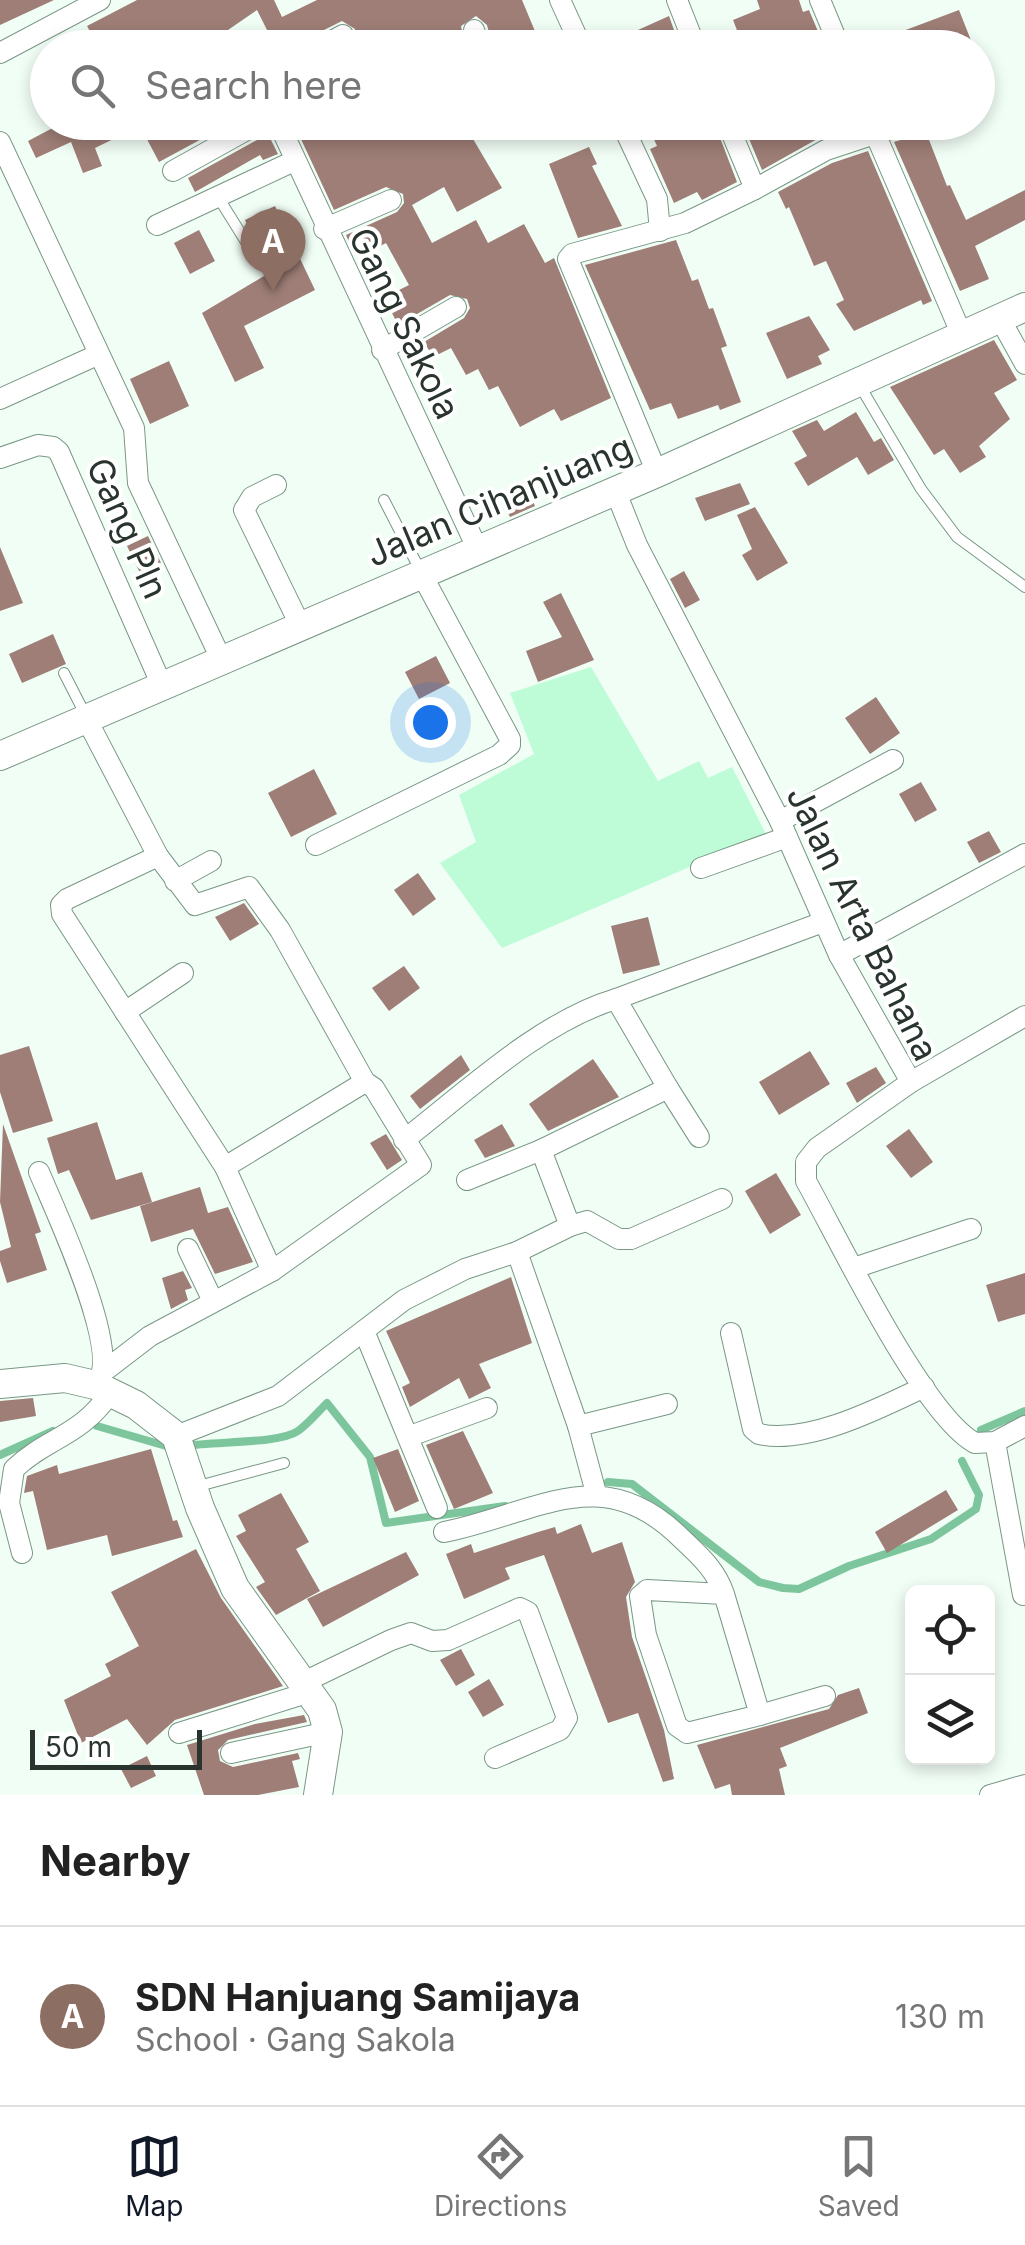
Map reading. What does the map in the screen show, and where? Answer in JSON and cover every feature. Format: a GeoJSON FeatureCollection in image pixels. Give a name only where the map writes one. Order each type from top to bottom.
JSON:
{"type":"FeatureCollection","features":[{"type":"Feature","properties":{"kind":"main road","name":"Jalan Cihanjuang"},"geometry":{"type":"LineString","coordinates":[[1,753],[88,722],[1012,312]]}},
{"type":"Feature","properties":{"kind":"main road"},"geometry":{"type":"LineString","coordinates":[[0,1384],[64,1378],[103,1383],[180,1444],[235,1588],[322,1710],[328,1732],[317,1795]]}},
{"type":"Feature","properties":{"kind":"street"},"geometry":{"type":"LineString","coordinates":[[43,30],[100,0]]}},
{"type":"Feature","properties":{"kind":"street"},"geometry":{"type":"LineString","coordinates":[[560,0],[574,30]]}},
{"type":"Feature","properties":{"kind":"street"},"geometry":{"type":"LineString","coordinates":[[677,0],[689,30]]}},
{"type":"Feature","properties":{"kind":"street"},"geometry":{"type":"LineString","coordinates":[[820,0],[832,30]]}},
{"type":"Feature","properties":{"kind":"street"},"geometry":{"type":"LineString","coordinates":[[0,53],[30,37]]}},
{"type":"Feature","properties":{"kind":"street"},"geometry":{"type":"LineString","coordinates":[[173,171],[229,140]]}},
{"type":"Feature","properties":{"kind":"street","name":"Gang Sakola"},"geometry":{"type":"LineString","coordinates":[[286,140],[324,229],[478,550]]}},
{"type":"Feature","properties":{"kind":"street"},"geometry":{"type":"LineString","coordinates":[[629,140],[657,199],[660,231]]}},
{"type":"Feature","properties":{"kind":"street"},"geometry":{"type":"LineString","coordinates":[[735,140],[755,189]]}},
{"type":"Feature","properties":{"kind":"street"},"geometry":{"type":"LineString","coordinates":[[658,472],[568,260],[572,254],[660,231],[755,189],[846,140]]}},
{"type":"Feature","properties":{"kind":"street"},"geometry":{"type":"LineString","coordinates":[[878,140],[961,333]]}},
{"type":"Feature","properties":{"kind":"street"},"geometry":{"type":"LineString","coordinates":[[0,142],[134,428],[138,483],[222,661]]}},
{"type":"Feature","properties":{"kind":"street"},"geometry":{"type":"LineString","coordinates":[[157,225],[294,160]]}},
{"type":"Feature","properties":{"kind":"street"},"geometry":{"type":"LineString","coordinates":[[324,229],[391,200]]}},
{"type":"Feature","properties":{"kind":"street"},"geometry":{"type":"LineString","coordinates":[[382,350],[456,308]]}},
{"type":"Feature","properties":{"kind":"street"},"geometry":{"type":"LineString","coordinates":[[1012,312],[1025,364]]}},
{"type":"Feature","properties":{"kind":"street"},"geometry":{"type":"LineString","coordinates":[[0,400],[97,355]]}},
{"type":"Feature","properties":{"kind":"street","name":"Gang Pln"},"geometry":{"type":"LineString","coordinates":[[0,458],[38,445],[53,446],[59,452],[163,688]]}},
{"type":"Feature","properties":{"kind":"street"},"geometry":{"type":"LineString","coordinates":[[276,486],[252,497],[244,510],[300,627]]}},
{"type":"Feature","properties":{"kind":"street","name":"Jalan Arta Bahana"},"geometry":{"type":"LineString","coordinates":[[615,490],[637,544],[784,829],[839,956],[911,1082],[842,1128],[806,1162],[806,1182],[924,1388],[964,1438],[975,1443],[994,1442]]}},
{"type":"Feature","properties":{"kind":"street"},"geometry":{"type":"LineString","coordinates":[[316,846],[510,745],[510,738],[422,574]]}},
{"type":"Feature","properties":{"kind":"street"},"geometry":{"type":"LineString","coordinates":[[88,722],[158,856],[198,905],[249,887],[280,930],[365,1082],[374,1088],[421,1165],[272,1270],[150,1336],[103,1383]]}},
{"type":"Feature","properties":{"kind":"street"},"geometry":{"type":"LineString","coordinates":[[702,868],[784,829],[893,760]]}},
{"type":"Feature","properties":{"kind":"street"},"geometry":{"type":"LineString","coordinates":[[839,956],[1025,854]]}},
{"type":"Feature","properties":{"kind":"street"},"geometry":{"type":"LineString","coordinates":[[158,856],[61,905],[225,1167],[272,1270]]}},
{"type":"Feature","properties":{"kind":"street"},"geometry":{"type":"LineString","coordinates":[[175,881],[211,861]]}},
{"type":"Feature","properties":{"kind":"street"},"geometry":{"type":"LineString","coordinates":[[404,1140],[490,1072],[580,1013],[823,922]]}},
{"type":"Feature","properties":{"kind":"street"},"geometry":{"type":"LineString","coordinates":[[125,1012],[184,973]]}},
{"type":"Feature","properties":{"kind":"street"},"geometry":{"type":"LineString","coordinates":[[616,999],[699,1137]]}},
{"type":"Feature","properties":{"kind":"street"},"geometry":{"type":"LineString","coordinates":[[911,1082],[1025,1016]]}},
{"type":"Feature","properties":{"kind":"street"},"geometry":{"type":"LineString","coordinates":[[225,1167],[365,1082]]}},
{"type":"Feature","properties":{"kind":"street"},"geometry":{"type":"LineString","coordinates":[[467,1180],[541,1150],[668,1088]]}},
{"type":"Feature","properties":{"kind":"street"},"geometry":{"type":"LineString","coordinates":[[541,1150],[570,1226]]}},
{"type":"Feature","properties":{"kind":"street"},"geometry":{"type":"LineString","coordinates":[[22,1553],[5,1504],[14,1469],[94,1417],[103,1383],[102,1341],[40,1172]]}},
{"type":"Feature","properties":{"kind":"street"},"geometry":{"type":"LineString","coordinates":[[180,1444],[278,1396],[404,1300],[465,1269],[587,1221],[619,1239],[631,1239],[722,1198]]}},
{"type":"Feature","properties":{"kind":"street"},"geometry":{"type":"LineString","coordinates":[[854,1268],[971,1230]]}},
{"type":"Feature","properties":{"kind":"street"},"geometry":{"type":"LineString","coordinates":[[188,1249],[212,1300]]}},
{"type":"Feature","properties":{"kind":"street"},"geometry":{"type":"LineString","coordinates":[[516,1252],[578,1426],[596,1493]]}},
{"type":"Feature","properties":{"kind":"street"},"geometry":{"type":"LineString","coordinates":[[364,1331],[437,1508]]}},
{"type":"Feature","properties":{"kind":"street"},"geometry":{"type":"LineString","coordinates":[[731,1333],[753,1429],[759,1434],[824,1428],[864,1416],[924,1388]]}},
{"type":"Feature","properties":{"kind":"street"},"geometry":{"type":"LineString","coordinates":[[578,1426],[667,1404]]}},
{"type":"Feature","properties":{"kind":"street"},"geometry":{"type":"LineString","coordinates":[[410,1436],[486,1408]]}},
{"type":"Feature","properties":{"kind":"street"},"geometry":{"type":"LineString","coordinates":[[1024,1595],[994,1442],[1025,1426]]}},
{"type":"Feature","properties":{"kind":"street"},"geometry":{"type":"LineString","coordinates":[[444,1532],[596,1493],[636,1501],[658,1514],[708,1564],[724,1594],[760,1715]]}},
{"type":"Feature","properties":{"kind":"street"},"geometry":{"type":"LineString","coordinates":[[724,1594],[644,1590],[640,1596],[646,1635],[682,1732],[825,1696]]}},
{"type":"Feature","properties":{"kind":"street"},"geometry":{"type":"LineString","coordinates":[[179,1733],[306,1687],[401,1637],[411,1634],[432,1641],[448,1640],[520,1608],[528,1612],[567,1718],[560,1730],[495,1758]]}},
{"type":"Feature","properties":{"kind":"street"},"geometry":{"type":"LineString","coordinates":[[231,1753],[328,1732]]}},
{"type":"Feature","properties":{"kind":"street"},"geometry":{"type":"LineString","coordinates":[[990,1795],[1025,1786]]}},
{"type":"Feature","properties":{"kind":"lane"},"geometry":{"type":"LineString","coordinates":[[218,196],[252,253]]}},
{"type":"Feature","properties":{"kind":"lane"},"geometry":{"type":"LineString","coordinates":[[856,380],[921,489],[957,537],[1025,587]]}},
{"type":"Feature","properties":{"kind":"lane"},"geometry":{"type":"LineString","coordinates":[[384,500],[422,574]]}},
{"type":"Feature","properties":{"kind":"lane"},"geometry":{"type":"LineString","coordinates":[[64,673],[88,722]]}},
{"type":"Feature","properties":{"kind":"lane"},"geometry":{"type":"LineString","coordinates":[[194,1487],[284,1463]]}},
{"type":"Feature","properties":{"kind":"green space"},"geometry":{"type":"Polygon","coordinates":[[[591,667],[658,781],[699,761],[708,778],[732,767],[766,834],[502,948],[440,863],[476,842],[459,795],[534,754],[510,693],[591,667]]]}},
{"type":"Feature","properties":{"kind":"building"},"geometry":{"type":"Polygon","coordinates":[[[0,0],[54,0],[0,25],[0,0]]]}},
{"type":"Feature","properties":{"kind":"building"},"geometry":{"type":"Polygon","coordinates":[[[137,0],[274,0],[282,17],[317,0],[522,0],[534,30],[488,30],[476,16],[461,26],[462,30],[355,30],[342,21],[324,30],[267,30],[257,10],[228,30],[89,30],[87,26],[137,0]]]}},
{"type":"Feature","properties":{"kind":"building"},"geometry":{"type":"Polygon","coordinates":[[[757,0],[799,0],[803,12],[809,10],[817,30],[737,30],[733,20],[760,9],[757,0]]]}},
{"type":"Feature","properties":{"kind":"building"},"geometry":{"type":"Polygon","coordinates":[[[959,10],[967,30],[906,30],[959,10]]]}},
{"type":"Feature","properties":{"kind":"building"},"geometry":{"type":"Polygon","coordinates":[[[669,16],[674,30],[638,30],[669,16]]]}},
{"type":"Feature","properties":{"kind":"building"},"geometry":{"type":"Polygon","coordinates":[[[111,140],[95,148],[102,166],[83,173],[71,142],[36,158],[28,141],[111,140]]]}},
{"type":"Feature","properties":{"kind":"building"},"geometry":{"type":"Polygon","coordinates":[[[147,140],[200,140],[159,162],[147,140]]]}},
{"type":"Feature","properties":{"kind":"building"},"geometry":{"type":"Polygon","coordinates":[[[257,140],[271,140],[278,154],[263,160],[260,155],[195,192],[188,178],[257,140]]]}},
{"type":"Feature","properties":{"kind":"building"},"geometry":{"type":"Polygon","coordinates":[[[301,140],[474,140],[502,188],[457,212],[444,187],[412,205],[432,243],[476,220],[488,243],[524,224],[545,263],[554,258],[611,398],[561,421],[554,409],[520,427],[498,386],[489,390],[478,369],[466,375],[451,348],[433,357],[424,342],[464,318],[470,308],[467,299],[450,295],[398,325],[390,309],[403,302],[397,291],[409,285],[386,243],[371,251],[363,236],[349,242],[346,235],[397,212],[404,203],[403,194],[386,187],[334,210],[301,140]]]}},
{"type":"Feature","properties":{"kind":"building"},"geometry":{"type":"Polygon","coordinates":[[[654,140],[721,140],[737,182],[702,200],[697,192],[674,203],[650,149],[657,146],[654,140]]]}},
{"type":"Feature","properties":{"kind":"building"},"geometry":{"type":"Polygon","coordinates":[[[750,140],[815,140],[762,170],[750,140]]]}},
{"type":"Feature","properties":{"kind":"building"},"geometry":{"type":"Polygon","coordinates":[[[929,140],[966,220],[1025,190],[1025,220],[975,246],[989,279],[960,291],[894,142],[929,140]]]}},
{"type":"Feature","properties":{"kind":"building"},"geometry":{"type":"Polygon","coordinates":[[[589,147],[597,164],[592,166],[622,226],[578,238],[549,164],[589,147]]]}},
{"type":"Feature","properties":{"kind":"building"},"geometry":{"type":"Polygon","coordinates":[[[868,151],[932,301],[923,305],[921,300],[854,331],[836,304],[844,300],[826,261],[814,266],[789,207],[786,209],[778,192],[832,163],[868,151]]]}},
{"type":"Feature","properties":{"kind":"building"},"geometry":{"type":"Polygon","coordinates":[[[275,206],[315,290],[244,326],[264,368],[235,382],[202,313],[269,273],[245,220],[275,206]]]}},
{"type":"Feature","properties":{"kind":"building"},"geometry":{"type":"Polygon","coordinates":[[[199,230],[215,261],[190,274],[174,243],[199,230]]]}},
{"type":"Feature","properties":{"kind":"building"},"geometry":{"type":"Polygon","coordinates":[[[676,240],[692,281],[698,279],[709,309],[713,308],[727,346],[721,348],[741,402],[720,410],[718,405],[678,419],[671,403],[650,410],[585,265],[676,240]]]}},
{"type":"Feature","properties":{"kind":"building"},"geometry":{"type":"Polygon","coordinates":[[[809,316],[830,350],[818,356],[822,364],[787,379],[766,333],[809,316]]]}},
{"type":"Feature","properties":{"kind":"building"},"geometry":{"type":"Polygon","coordinates":[[[994,340],[1017,380],[994,393],[1010,419],[979,446],[986,457],[960,473],[944,449],[934,455],[890,387],[994,340]]]}},
{"type":"Feature","properties":{"kind":"building"},"geometry":{"type":"Polygon","coordinates":[[[169,361],[189,406],[150,424],[130,379],[169,361]]]}},
{"type":"Feature","properties":{"kind":"building"},"geometry":{"type":"Polygon","coordinates":[[[856,412],[874,442],[881,438],[894,460],[868,475],[857,457],[808,486],[794,463],[807,456],[792,431],[817,420],[824,431],[856,412]]]}},
{"type":"Feature","properties":{"kind":"building"},"geometry":{"type":"Polygon","coordinates":[[[524,482],[535,506],[510,517],[499,494],[524,482]]]}},
{"type":"Feature","properties":{"kind":"building"},"geometry":{"type":"Polygon","coordinates":[[[740,483],[750,504],[705,521],[695,498],[740,483]]]}},
{"type":"Feature","properties":{"kind":"building"},"geometry":{"type":"Polygon","coordinates":[[[755,507],[788,563],[757,581],[742,555],[752,549],[737,515],[755,507]]]}},
{"type":"Feature","properties":{"kind":"building"},"geometry":{"type":"Polygon","coordinates":[[[148,536],[161,563],[140,573],[127,546],[148,536]]]}},
{"type":"Feature","properties":{"kind":"building"},"geometry":{"type":"Polygon","coordinates":[[[0,547],[23,603],[0,611],[0,547]]]}},
{"type":"Feature","properties":{"kind":"building"},"geometry":{"type":"Polygon","coordinates":[[[684,571],[700,600],[685,608],[670,579],[684,571]]]}},
{"type":"Feature","properties":{"kind":"building"},"geometry":{"type":"Polygon","coordinates":[[[561,593],[594,660],[538,682],[526,651],[562,637],[543,602],[561,593]]]}},
{"type":"Feature","properties":{"kind":"building"},"geometry":{"type":"Polygon","coordinates":[[[53,634],[66,664],[22,683],[9,654],[53,634]]]}},
{"type":"Feature","properties":{"kind":"building"},"geometry":{"type":"Polygon","coordinates":[[[436,656],[450,683],[419,699],[405,672],[436,656]]]}},
{"type":"Feature","properties":{"kind":"building"},"geometry":{"type":"Polygon","coordinates":[[[876,697],[900,733],[870,754],[845,718],[876,697]]]}},
{"type":"Feature","properties":{"kind":"building"},"geometry":{"type":"Polygon","coordinates":[[[314,769],[337,814],[291,837],[268,793],[314,769]]]}},
{"type":"Feature","properties":{"kind":"building"},"geometry":{"type":"Polygon","coordinates":[[[921,782],[937,810],[915,822],[899,794],[921,782]]]}},
{"type":"Feature","properties":{"kind":"building"},"geometry":{"type":"Polygon","coordinates":[[[989,831],[1001,852],[979,863],[967,842],[989,831]]]}},
{"type":"Feature","properties":{"kind":"building"},"geometry":{"type":"Polygon","coordinates":[[[418,873],[436,899],[413,916],[394,890],[418,873]]]}},
{"type":"Feature","properties":{"kind":"building"},"geometry":{"type":"Polygon","coordinates":[[[244,903],[259,924],[230,941],[215,917],[244,903]]]}},
{"type":"Feature","properties":{"kind":"building"},"geometry":{"type":"Polygon","coordinates":[[[648,917],[660,965],[623,974],[611,926],[648,917]]]}},
{"type":"Feature","properties":{"kind":"building"},"geometry":{"type":"Polygon","coordinates":[[[404,966],[420,988],[389,1011],[372,988],[404,966]]]}},
{"type":"Feature","properties":{"kind":"building"},"geometry":{"type":"Polygon","coordinates":[[[29,1046],[53,1121],[13,1133],[0,1092],[0,1055],[29,1046]]]}},
{"type":"Feature","properties":{"kind":"building"},"geometry":{"type":"Polygon","coordinates":[[[810,1051],[830,1084],[779,1115],[759,1082],[810,1051]]]}},
{"type":"Feature","properties":{"kind":"building"},"geometry":{"type":"Polygon","coordinates":[[[461,1055],[470,1070],[420,1109],[410,1096],[461,1055]]]}},
{"type":"Feature","properties":{"kind":"building"},"geometry":{"type":"Polygon","coordinates":[[[593,1059],[619,1097],[548,1131],[529,1104],[593,1059]]]}},
{"type":"Feature","properties":{"kind":"building"},"geometry":{"type":"Polygon","coordinates":[[[876,1067],[886,1083],[857,1103],[846,1083],[876,1067]]]}},
{"type":"Feature","properties":{"kind":"building"},"geometry":{"type":"Polygon","coordinates":[[[97,1122],[116,1180],[142,1172],[152,1202],[91,1220],[69,1170],[58,1174],[47,1138],[97,1122]]]}},
{"type":"Feature","properties":{"kind":"building"},"geometry":{"type":"Polygon","coordinates":[[[3,1124],[41,1232],[35,1234],[47,1270],[7,1283],[0,1261],[0,1251],[11,1247],[0,1202],[3,1124]]]}},
{"type":"Feature","properties":{"kind":"building"},"geometry":{"type":"Polygon","coordinates":[[[502,1124],[515,1146],[485,1158],[474,1140],[502,1124]]]}},
{"type":"Feature","properties":{"kind":"building"},"geometry":{"type":"Polygon","coordinates":[[[909,1129],[933,1162],[911,1178],[886,1146],[909,1129]]]}},
{"type":"Feature","properties":{"kind":"building"},"geometry":{"type":"Polygon","coordinates":[[[386,1134],[402,1160],[387,1170],[370,1143],[386,1134]]]}},
{"type":"Feature","properties":{"kind":"building"},"geometry":{"type":"Polygon","coordinates":[[[776,1173],[801,1215],[770,1234],[745,1191],[776,1173]]]}},
{"type":"Feature","properties":{"kind":"building"},"geometry":{"type":"Polygon","coordinates":[[[200,1187],[208,1213],[228,1207],[253,1262],[215,1274],[193,1229],[151,1242],[140,1206],[200,1187]]]}},
{"type":"Feature","properties":{"kind":"building"},"geometry":{"type":"Polygon","coordinates":[[[183,1271],[192,1288],[185,1290],[188,1300],[171,1309],[162,1278],[183,1271]]]}},
{"type":"Feature","properties":{"kind":"building"},"geometry":{"type":"Polygon","coordinates":[[[1025,1273],[1025,1314],[998,1322],[986,1285],[1025,1273]]]}},
{"type":"Feature","properties":{"kind":"building"},"geometry":{"type":"Polygon","coordinates":[[[511,1277],[532,1343],[479,1364],[491,1388],[469,1399],[459,1378],[410,1407],[402,1387],[410,1383],[386,1331],[511,1277]]]}},
{"type":"Feature","properties":{"kind":"building"},"geometry":{"type":"Polygon","coordinates":[[[33,1398],[36,1416],[0,1422],[0,1401],[33,1398]]]}},
{"type":"Feature","properties":{"kind":"building"},"geometry":{"type":"Polygon","coordinates":[[[463,1431],[493,1493],[454,1509],[426,1445],[463,1431]]]}},
{"type":"Feature","properties":{"kind":"building"},"geometry":{"type":"Polygon","coordinates":[[[151,1449],[173,1521],[177,1520],[183,1537],[112,1556],[107,1535],[47,1550],[33,1491],[24,1493],[27,1476],[57,1465],[59,1474],[151,1449]]]}},
{"type":"Feature","properties":{"kind":"building"},"geometry":{"type":"Polygon","coordinates":[[[398,1449],[419,1501],[395,1512],[373,1458],[398,1449]]]}},
{"type":"Feature","properties":{"kind":"building"},"geometry":{"type":"Polygon","coordinates":[[[946,1490],[958,1510],[887,1553],[875,1532],[946,1490]]]}},
{"type":"Feature","properties":{"kind":"building"},"geometry":{"type":"Polygon","coordinates":[[[281,1493],[309,1542],[296,1549],[320,1591],[276,1615],[256,1587],[265,1582],[236,1536],[246,1531],[238,1515],[281,1493]]]}},
{"type":"Feature","properties":{"kind":"building"},"geometry":{"type":"Polygon","coordinates":[[[581,1524],[592,1553],[622,1542],[635,1582],[626,1597],[632,1637],[664,1730],[674,1779],[663,1782],[638,1713],[608,1723],[544,1555],[505,1568],[510,1579],[464,1599],[446,1554],[471,1544],[474,1553],[555,1527],[557,1534],[581,1524]]]}},
{"type":"Feature","properties":{"kind":"building"},"geometry":{"type":"Polygon","coordinates":[[[196,1549],[221,1598],[283,1686],[175,1720],[147,1745],[127,1719],[81,1743],[64,1700],[111,1676],[105,1664],[139,1646],[111,1592],[196,1549]]]}},
{"type":"Feature","properties":{"kind":"building"},"geometry":{"type":"Polygon","coordinates":[[[406,1552],[419,1575],[323,1627],[307,1599],[406,1552]]]}},
{"type":"Feature","properties":{"kind":"building"},"geometry":{"type":"Polygon","coordinates":[[[461,1649],[475,1675],[456,1686],[440,1660],[461,1649]]]}},
{"type":"Feature","properties":{"kind":"building"},"geometry":{"type":"Polygon","coordinates":[[[489,1679],[504,1705],[483,1717],[468,1692],[489,1679]]]}},
{"type":"Feature","properties":{"kind":"building"},"geometry":{"type":"Polygon","coordinates":[[[859,1688],[868,1713],[780,1748],[787,1766],[779,1769],[785,1795],[732,1795],[730,1784],[715,1789],[697,1745],[829,1709],[838,1695],[859,1688]]]}},
{"type":"Feature","properties":{"kind":"building"},"geometry":{"type":"Polygon","coordinates":[[[304,1715],[307,1722],[228,1740],[218,1750],[220,1761],[233,1767],[298,1753],[300,1759],[292,1761],[299,1787],[258,1795],[204,1795],[187,1745],[255,1724],[304,1715]]]}},
{"type":"Feature","properties":{"kind":"building"},"geometry":{"type":"Polygon","coordinates":[[[147,1756],[156,1776],[131,1788],[121,1769],[147,1756]]]}},
{"type":"Feature","properties":{"kind":"waterway"},"geometry":{"type":"LineString","coordinates":[[186,1446],[289,1435],[302,1428],[327,1403],[370,1457],[386,1523],[505,1506]]}},
{"type":"Feature","properties":{"kind":"waterway"},"geometry":{"type":"LineString","coordinates":[[981,1430],[1025,1411]]}},
{"type":"Feature","properties":{"kind":"waterway"},"geometry":{"type":"LineString","coordinates":[[97,1426],[173,1448]]}},
{"type":"Feature","properties":{"kind":"waterway"},"geometry":{"type":"LineString","coordinates":[[0,1455],[53,1431]]}},
{"type":"Feature","properties":{"kind":"waterway"},"geometry":{"type":"LineString","coordinates":[[608,1482],[632,1484],[759,1582],[799,1589],[849,1566],[931,1539],[976,1509],[979,1495],[962,1461]]}},
{"type":"Feature","properties":{"kind":"place","name":"SDN Hanjuang Samijaya"},"geometry":{"type":"Point","coordinates":[273,291]}}]}
